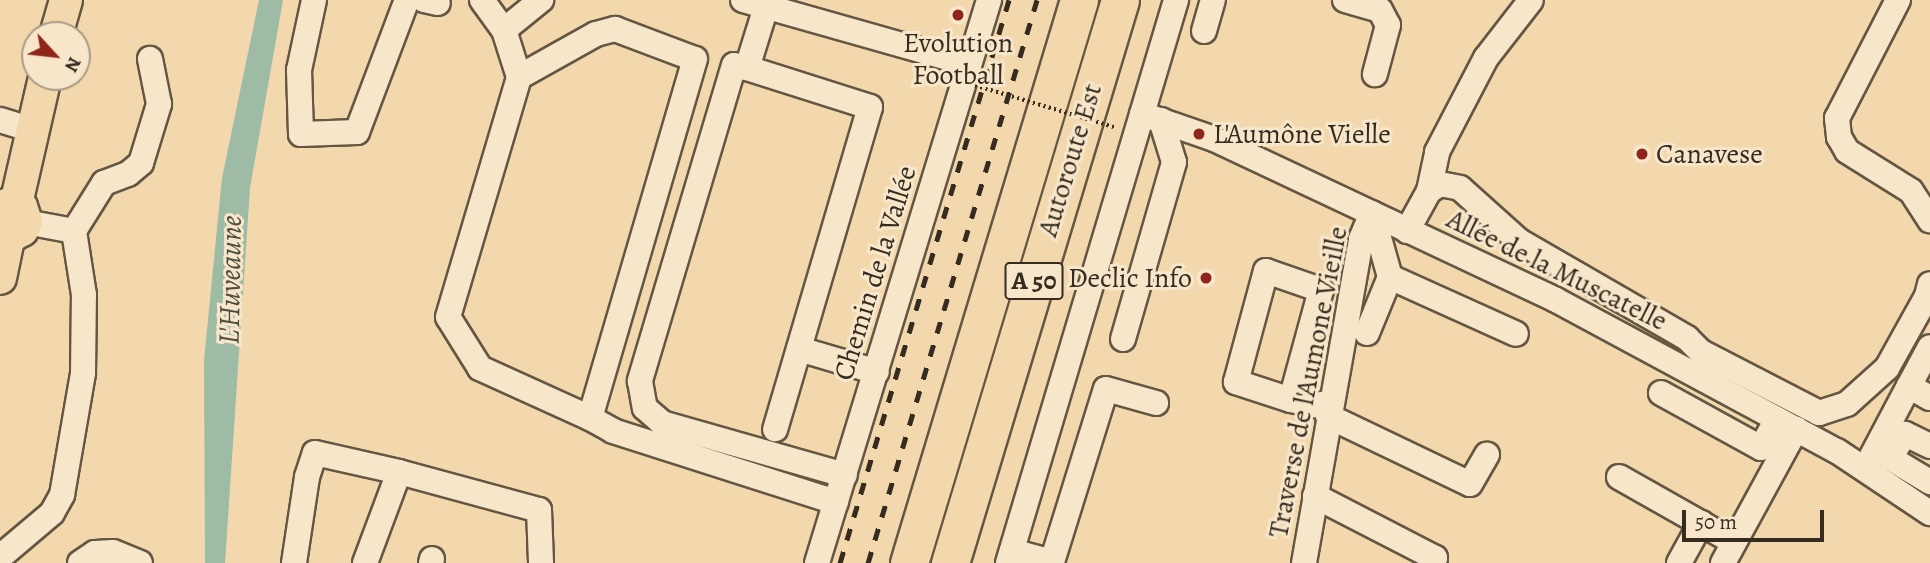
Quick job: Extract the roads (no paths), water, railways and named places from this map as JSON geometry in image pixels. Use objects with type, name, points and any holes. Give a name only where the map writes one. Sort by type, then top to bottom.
[{"type":"highway","name":"Autoroute Est","points":[[909,563],[1079,0]]},
{"type":"highway","name":"Autoroute Est","points":[[950,563],[1120,0]]},
{"type":"main road","points":[[60,21],[66,0]]},
{"type":"main road","points":[[0,278],[10,220],[42,91]]},
{"type":"street","points":[[314,0],[299,70],[301,134],[356,132],[407,0]]},
{"type":"street","points":[[482,0],[504,30],[519,77],[448,317],[480,368],[613,431],[836,502]]},
{"type":"street","points":[[504,30],[541,0]]},
{"type":"street","name":"Chemin de la Vallée","points":[[817,563],[877,372],[961,71],[989,0]]},
{"type":"street","points":[[1156,403],[1106,389],[1052,563],[1010,557],[1151,117],[1176,0]]},
{"type":"street","points":[[1204,31],[1213,0]]},
{"type":"street","points":[[1345,0],[1380,10],[1388,25],[1376,74]]},
{"type":"street","points":[[1407,231],[1429,191],[1437,152],[1486,58],[1531,0]]},
{"type":"street","points":[[1898,0],[1837,118],[1839,137],[1847,150],[1911,191],[1930,220]]},
{"type":"street","points":[[747,68],[755,3],[961,71]]},
{"type":"street","points":[[519,77],[596,34],[615,29],[695,59],[590,418]]},
{"type":"street","points":[[0,557],[52,513],[62,495],[83,373],[84,295],[74,231],[104,183],[128,174],[141,163],[159,104],[150,59]]},
{"type":"street","points":[[775,429],[870,107],[734,65],[640,381],[645,408],[662,423],[845,475]]},
{"type":"street","points":[[1123,339],[1174,162],[1151,117]]},
{"type":"street","name":"Allée de la Muscatelle","points":[[1151,117],[1214,139],[1556,300],[1865,469],[1892,473],[1930,513]]},
{"type":"street","points":[[0,120],[32,130]]},
{"type":"street","points":[[1429,191],[1440,184],[1460,188],[1519,241],[1687,338],[1701,352],[1819,413],[1847,404],[1887,368],[1927,296],[1930,284]]},
{"type":"street","points":[[1367,333],[1390,277],[1372,213]]},
{"type":"street","name":"Traverse de l'Aumone Vieille","points":[[1304,563],[1361,239],[1372,213]]},
{"type":"street","points":[[10,220],[74,231]]},
{"type":"street","points":[[1291,400],[1321,290],[1266,271],[1236,382],[1291,400],[1329,409],[1470,484],[1487,454]]},
{"type":"street","points":[[1390,277],[1516,334]]},
{"type":"street","points":[[1865,469],[1919,392],[1930,347]]},
{"type":"street","points":[[799,349],[877,372]]},
{"type":"street","points":[[1661,393],[1761,448],[1787,424]]},
{"type":"street","points":[[1619,477],[1701,523],[1728,552],[1787,424]]},
{"type":"street","points":[[1930,446],[1905,434],[1891,458],[1892,473],[1930,482]]},
{"type":"street","points":[[294,563],[307,477],[315,453],[399,472],[539,510],[541,563]]},
{"type":"street","points":[[365,563],[399,472]]},
{"type":"street","points":[[1315,496],[1435,558],[1433,563]]},
{"type":"street","points":[[1679,563],[1701,523]]},
{"type":"street","points":[[80,563],[95,553],[113,552],[140,563]]},
{"type":"water","name":"L'Huveaune","points":[[259,0],[283,0],[250,188],[225,563],[205,563],[204,360],[222,178]]},
{"type":"railway","points":[[840,563],[1009,0]]},
{"type":"railway","points":[[868,563],[1037,0]]},
{"type":"place","name":"Evolution Football","points":[[958,15]]},
{"type":"place","name":"L'Aumône Vielle","points":[[1199,134]]},
{"type":"place","name":"Canavese","points":[[1642,154]]},
{"type":"place","name":"Declic Info","points":[[1206,278]]}]
